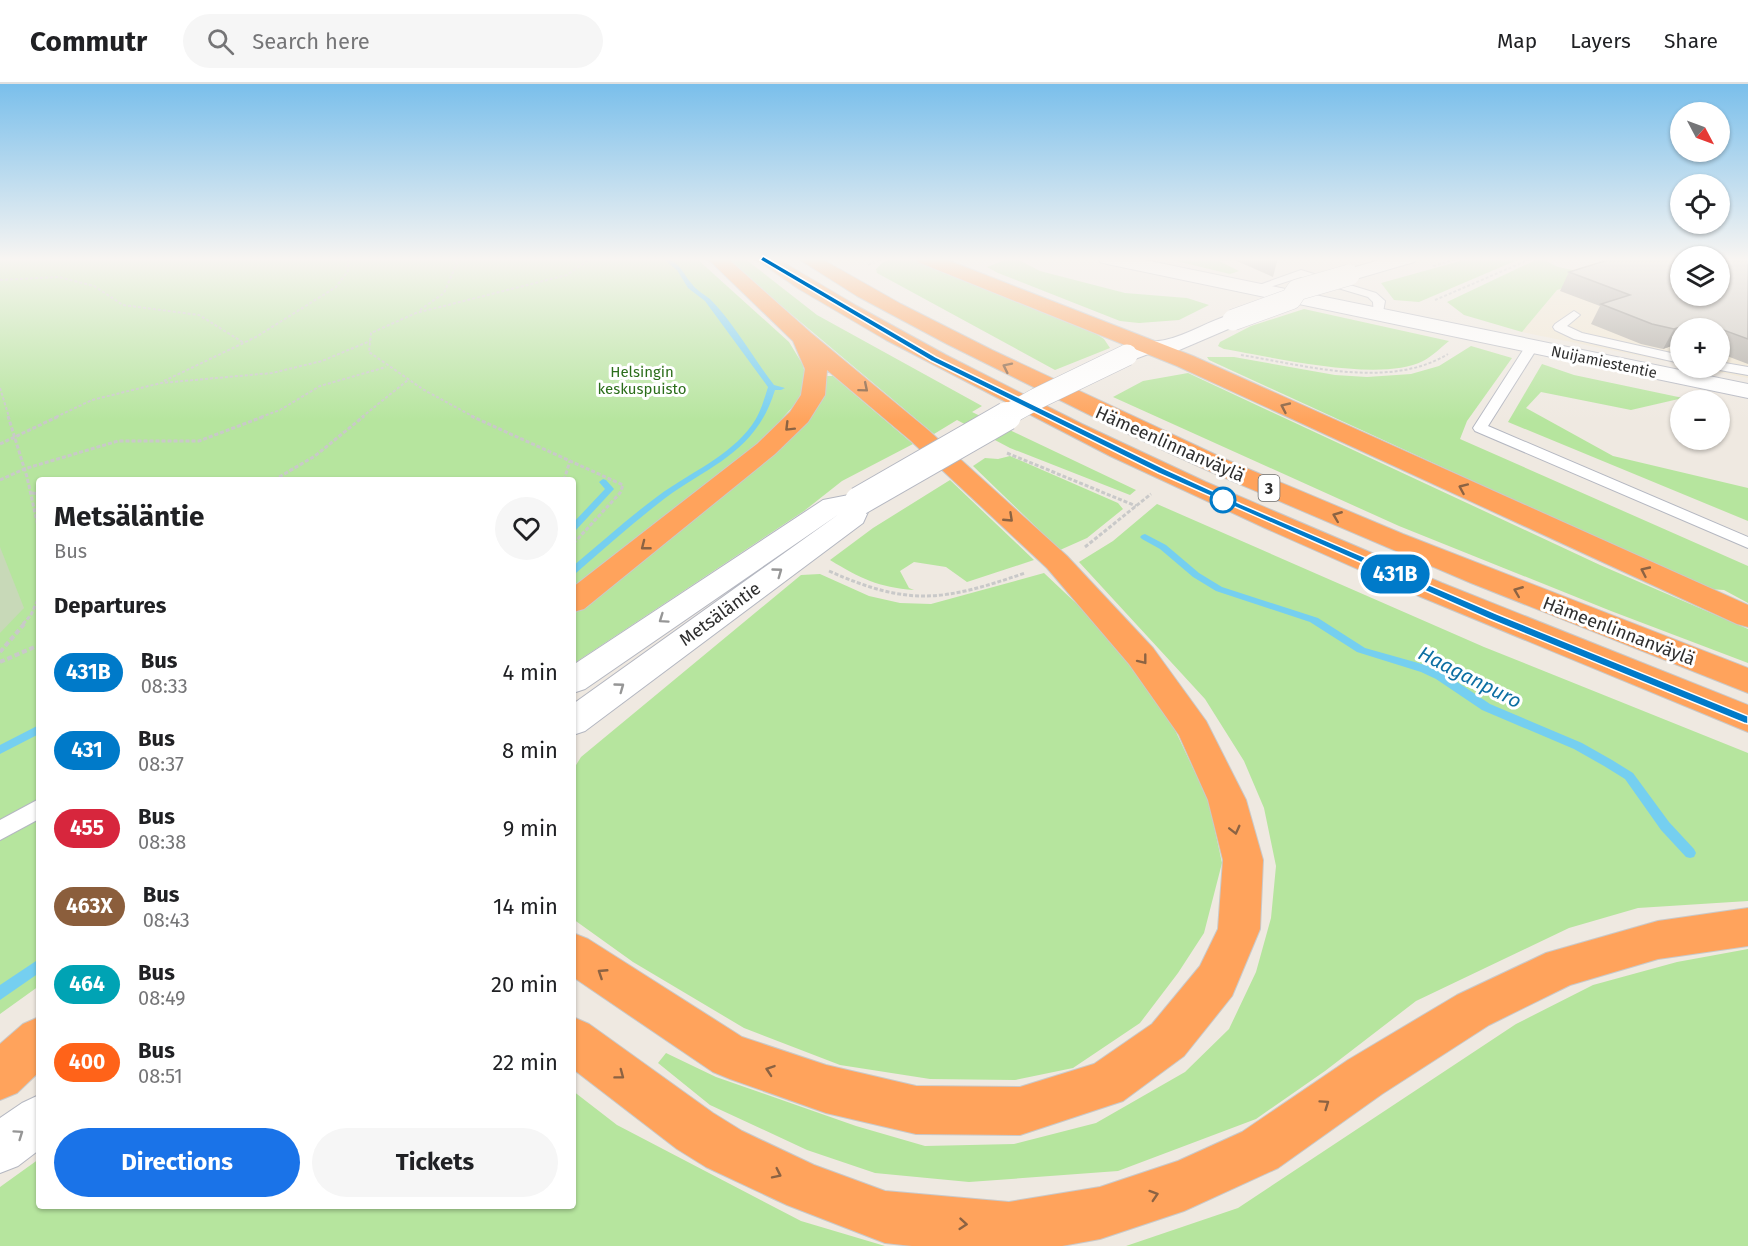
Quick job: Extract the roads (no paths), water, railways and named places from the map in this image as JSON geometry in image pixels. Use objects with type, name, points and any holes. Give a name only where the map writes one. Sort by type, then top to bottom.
[{"type":"highway","points":[[576,955],[730,1056],[826,1089],[916,1110],[1020,1111],[1106,1084],[1168,1040],[1216,981],[1239,928],[1242,860],[1227,800],[1194,730],[1141,656],[1057,562],[919,435],[774,312]]},
{"type":"highway","name":"Hämeenlinnanväylä","points":[[854,312],[933,359],[1238,507],[1493,616],[1748,719]]},
{"type":"highway","name":"Hämeenlinnanväylä","points":[[903,312],[962,345],[1190,453],[1511,588],[1748,681]]},
{"type":"highway","points":[[1049,312],[1138,351],[1185,360],[1748,617]]},
{"type":"highway","points":[[576,600],[766,449],[799,417],[813,395],[816,369],[802,338]]},
{"type":"highway","points":[[576,1042],[695,1131],[724,1149],[805,1187],[885,1217],[1009,1229],[1100,1213],[1184,1185],[1260,1149],[1365,1077],[1473,1010],[1561,967],[1658,940],[1748,927]]},
{"type":"highway","points":[[0,1076],[36,1043]]},
{"type":"main road","name":"Metsäläntie","points":[[576,679],[833,506],[859,501],[1036,399],[1138,351],[1153,338],[1218,312]]},
{"type":"main road","name":"Metsäläntie","points":[[1138,351],[1169,346],[1254,312]]},
{"type":"main road","name":"Nuijamiestentie","points":[[1365,312],[1748,391]]},
{"type":"main road","name":"Metsäläntie","points":[[576,720],[853,517],[859,501]]},
{"type":"main road","points":[[0,1092],[36,1064]]},
{"type":"main road","points":[[0,1148],[36,1122]]},
{"type":"lane","points":[[1574,315],[1559,327],[1578,336],[1670,357]]},
{"type":"lane","points":[[1532,347],[1480,428],[1748,543]]},
{"type":"lane","points":[[1730,368],[1748,371]]},
{"type":"lane","points":[[0,831],[36,810]]},
{"type":"waterway","name":"Haaganpuro","points":[[717,312],[772,387]]},
{"type":"waterway","points":[[576,568],[650,506],[713,464],[744,440],[766,408],[772,387]]},
{"type":"waterway","name":"Haaganpuro","points":[[772,387],[781,388]]},
{"type":"waterway","points":[[576,525],[610,489],[603,482]]},
{"type":"waterway","name":"Haaganpuro","points":[[1145,537],[1163,547],[1196,575],[1219,589],[1314,620],[1361,650],[1425,669],[1440,676],[1486,707],[1578,746],[1608,763],[1629,776],[1665,826],[1690,853]]},
{"type":"waterway","points":[[0,750],[36,731]]},
{"type":"waterway","points":[[0,993],[36,967]]},
{"type":"park label","name":"Helsingin keskuspuisto","points":[[642,380]]}]
